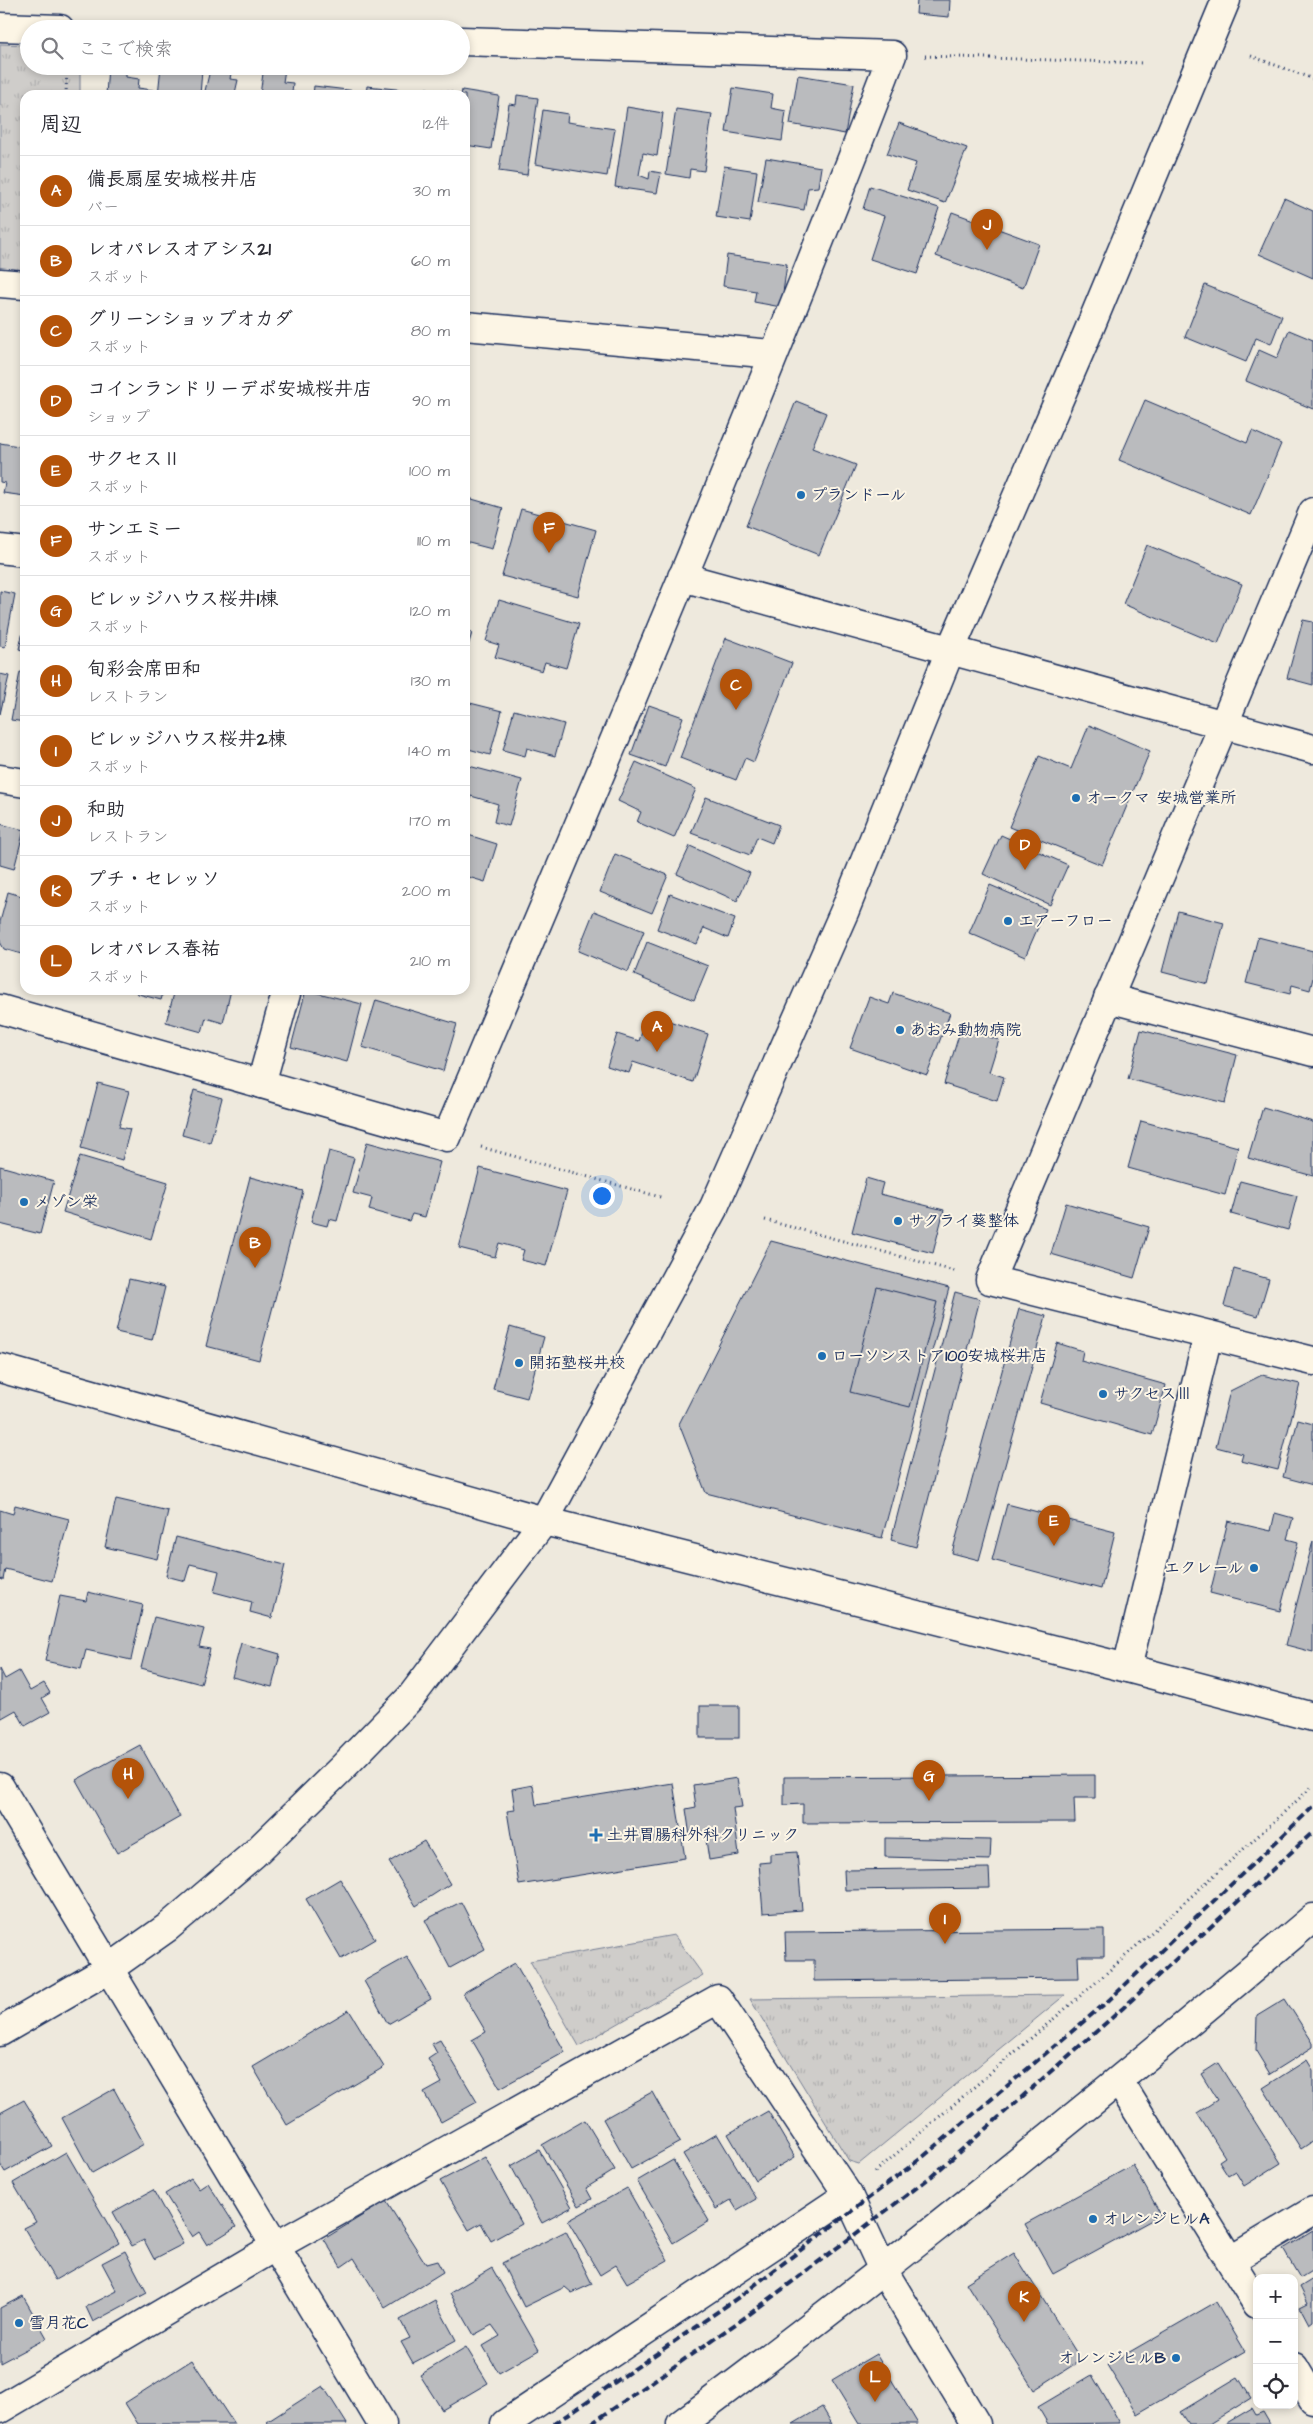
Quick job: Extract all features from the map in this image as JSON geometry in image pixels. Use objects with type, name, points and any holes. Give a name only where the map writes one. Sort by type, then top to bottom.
[{"type":"street","points":[[0,2032],[110,1968],[168,1927],[254,1854],[411,1697],[544,1521],[714,1207],[845,910],[950,651],[1086,337],[1226,0]]},
{"type":"street","points":[[0,27],[20,28]]},
{"type":"street","points":[[0,1009],[447,1138],[682,577],[892,55],[470,41]]},
{"type":"street","points":[[0,283],[20,285]]},
{"type":"street","points":[[470,326],[773,354]]},
{"type":"street","points":[[1313,512],[990,1280],[1313,1361]]},
{"type":"street","points":[[0,549],[20,551]]},
{"type":"street","points":[[682,577],[1313,749]]},
{"type":"street","points":[[0,779],[20,782]]},
{"type":"street","points":[[261,1084],[286,995]]},
{"type":"street","points":[[1108,998],[1313,1052]]},
{"type":"street","points":[[1127,1668],[1208,1334]]},
{"type":"street","points":[[0,1368],[544,1521],[1127,1668],[1313,1717]]},
{"type":"street","points":[[0,1787],[382,2424]]},
{"type":"street","points":[[681,2424],[804,2333],[884,2270],[1120,2081],[1313,1918]]},
{"type":"street","points":[[0,2409],[276,2246],[718,1998],[848,2195],[884,2270],[976,2424]]},
{"type":"street","points":[[1120,2081],[1253,2297]]},
{"type":"street","points":[[505,2424],[848,2195]]},
{"type":"street","points":[[1231,2260],[1313,2211]]},
{"type":"street","points":[[1298,2374],[1313,2399]]},
{"type":"path","points":[[892,55],[1144,62]]},
{"type":"path","points":[[1251,56],[1313,79]]},
{"type":"path","points":[[66,90],[67,75]]},
{"type":"path","points":[[447,1138],[664,1198]]},
{"type":"path","points":[[765,1220],[990,1280]]},
{"type":"path","points":[[848,2195],[1100,1979],[1313,1786]]},
{"type":"green space","points":[[0,44],[20,45],[20,75],[80,75],[80,90],[20,90],[20,273],[0,271]]},
{"type":"green space","points":[[674,1935],[703,1975],[579,2046],[530,1961]]},
{"type":"green space","points":[[1065,1995],[859,2164],[849,2161],[750,1999]]},
{"type":"building","points":[[917,0],[950,0],[949,17],[916,14]]},
{"type":"building","points":[[107,75],[126,75],[126,77],[139,79],[138,88],[153,90],[106,90]]},
{"type":"building","points":[[160,75],[202,75],[200,90],[159,90]]},
{"type":"building","points":[[209,75],[231,75],[230,79],[238,80],[236,90],[205,90]]},
{"type":"building","points":[[263,75],[284,75],[283,82],[293,83],[292,90],[261,90]]},
{"type":"building","points":[[798,75],[854,84],[845,134],[790,124]]},
{"type":"building","points":[[314,86],[348,90],[314,90]]},
{"type":"building","points":[[367,86],[405,90],[367,90]]},
{"type":"building","points":[[733,88],[773,94],[771,108],[786,111],[782,141],[726,132]]},
{"type":"building","points":[[470,91],[499,96],[491,149],[470,146]]},
{"type":"building","points":[[517,95],[538,98],[527,175],[499,171],[509,104],[516,105]]},
{"type":"building","points":[[627,107],[663,113],[657,156],[643,153],[639,175],[649,179],[650,171],[661,173],[657,193],[615,187]]},
{"type":"building","points":[[676,109],[712,114],[704,171],[690,169],[689,178],[666,174]]},
{"type":"building","points":[[543,110],[568,114],[567,122],[615,129],[607,176],[535,164]]},
{"type":"building","points":[[899,123],[967,148],[945,203],[907,190],[916,163],[887,154]]},
{"type":"building","points":[[766,158],[821,167],[818,187],[808,188],[804,210],[758,202]]},
{"type":"building","points":[[724,166],[757,171],[750,222],[716,217]]},
{"type":"building","points":[[870,186],[939,208],[917,274],[870,259],[884,216],[863,209]]},
{"type":"building","points":[[1284,198],[1313,211],[1313,278],[1259,254]]},
{"type":"building","points":[[952,212],[1039,244],[1023,288],[936,256]]},
{"type":"building","points":[[727,255],[787,264],[781,307],[754,302],[756,291],[723,286]]},
{"type":"building","points":[[1205,285],[1282,316],[1271,344],[1256,338],[1246,362],[1185,337]]},
{"type":"building","points":[[1289,330],[1313,340],[1313,409],[1246,381],[1259,350],[1277,358]]},
{"type":"building","points":[[1145,400],[1247,443],[1252,431],[1281,444],[1251,515],[1119,460]]},
{"type":"building","name":"プランドール","points":[[796,401],[826,413],[812,448],[856,465],[819,555],[746,526]]},
{"type":"building","points":[[0,443],[20,446],[20,495],[3,493],[5,483],[0,482]]},
{"type":"building","points":[[470,498],[503,508],[492,549],[470,543]]},
{"type":"building","points":[[521,509],[596,530],[578,596],[502,576]]},
{"type":"building","points":[[1147,545],[1242,584],[1218,644],[1123,604]]},
{"type":"building","points":[[0,591],[15,594],[5,647],[0,646]]},
{"type":"building","points":[[499,600],[579,624],[566,668],[545,662],[542,671],[495,657],[499,645],[486,641]]},
{"type":"building","points":[[1303,620],[1313,622],[1313,685],[1287,678]]},
{"type":"building","points":[[726,638],[792,663],[754,762],[745,758],[736,780],[680,758]]},
{"type":"building","points":[[20,672],[20,721],[11,720]]},
{"type":"building","points":[[0,674],[9,676],[0,714]]},
{"type":"building","points":[[470,703],[502,711],[490,755],[470,749]]},
{"type":"building","points":[[649,705],[683,717],[665,767],[631,755]]},
{"type":"building","points":[[514,710],[564,724],[555,756],[527,748],[525,756],[503,750]]},
{"type":"building","name":"オークマ 安城営業所","points":[[1089,725],[1150,751],[1102,865],[1009,827],[1039,756],[1071,769]]},
{"type":"building","points":[[636,762],[696,789],[674,838],[637,822],[641,812],[618,801]]},
{"type":"building","points":[[470,766],[522,780],[509,826],[494,822],[498,804],[471,796],[470,799]]},
{"type":"building","points":[[706,797],[779,825],[772,843],[757,837],[750,855],[691,833]]},
{"type":"building","points":[[0,824],[20,829],[20,846],[14,869],[0,865]]},
{"type":"building","points":[[1001,835],[1068,865],[1050,905],[983,874]]},
{"type":"building","points":[[470,836],[497,844],[485,882],[470,878]]},
{"type":"building","points":[[690,846],[750,873],[737,901],[677,874]]},
{"type":"building","points":[[615,854],[668,875],[652,913],[600,892]]},
{"type":"building","name":"エアーフロー","points":[[990,885],[1046,909],[1025,957],[969,933]]},
{"type":"building","points":[[8,892],[20,896],[20,954],[4,949],[0,942],[0,922]]},
{"type":"building","points":[[670,894],[735,919],[728,938],[704,928],[697,944],[657,929]]},
{"type":"building","points":[[594,911],[644,931],[628,972],[578,951]]},
{"type":"building","points":[[1178,911],[1224,923],[1208,984],[1162,972]]},
{"type":"building","points":[[1258,937],[1313,951],[1313,978],[1310,990],[1292,985],[1290,994],[1246,983]]},
{"type":"building","points":[[647,942],[708,966],[694,1000],[634,975]]},
{"type":"building","name":"あおみ動物病院","points":[[893,993],[950,1013],[927,1075],[850,1048],[869,997],[889,1004]]},
{"type":"building","points":[[142,995],[162,995],[161,1000]]},
{"type":"building","points":[[174,995],[230,995],[223,1023],[206,1018],[202,1032],[166,1022]]},
{"type":"building","points":[[305,995],[326,995],[362,1004],[347,1062],[291,1047]]},
{"type":"building","points":[[376,1000],[457,1024],[443,1071],[362,1047]]},
{"type":"building","points":[[648,1014],[708,1034],[693,1082],[633,1062],[629,1073],[607,1066],[617,1034],[639,1041]]},
{"type":"building","points":[[961,1028],[999,1040],[989,1072],[1004,1077],[997,1101],[944,1084]]},
{"type":"building","points":[[1141,1030],[1237,1055],[1225,1103],[1128,1079]]},
{"type":"building","points":[[98,1083],[129,1091],[119,1127],[130,1129],[122,1160],[81,1148]]},
{"type":"building","points":[[194,1090],[222,1098],[210,1143],[182,1135]]},
{"type":"building","points":[[1263,1107],[1313,1122],[1313,1176],[1248,1158]]},
{"type":"building","points":[[1141,1121],[1238,1147],[1225,1195],[1128,1168]]},
{"type":"building","points":[[367,1142],[440,1162],[425,1217],[412,1214],[409,1221],[369,1210],[372,1198],[353,1193]]},
{"type":"building","points":[[329,1151],[354,1158],[337,1221],[329,1219],[327,1226],[311,1222]]},
{"type":"building","points":[[80,1156],[168,1182],[151,1239],[63,1212]]},
{"type":"building","name":"メゾン栄","points":[[0,1166],[54,1181],[40,1234],[0,1224]]},
{"type":"building","points":[[480,1168],[567,1191],[546,1266],[521,1260],[524,1250],[499,1243],[495,1257],[459,1248]]},
{"type":"building","points":[[250,1177],[303,1191],[259,1360],[206,1346]]},
{"type":"building","name":"サクライ葵整体","points":[[866,1178],[883,1183],[880,1194],[944,1210],[933,1253],[852,1232]]},
{"type":"building","points":[[1240,1181],[1297,1196],[1288,1230],[1231,1214]]},
{"type":"building","points":[[1066,1203],[1149,1227],[1134,1278],[1051,1254]]},
{"type":"building","name":"ローソンストア100安城桜井店","points":[[771,1241],[949,1288],[882,1538],[706,1493],[679,1424]]},
{"type":"building","points":[[1234,1269],[1269,1279],[1258,1316],[1224,1306]]},
{"type":"building","points":[[129,1279],[165,1287],[152,1340],[116,1332]]},
{"type":"building","points":[[877,1287],[937,1302],[910,1407],[850,1392]]},
{"type":"building","points":[[955,1292],[980,1299],[916,1547],[891,1540]]},
{"type":"building","points":[[1019,1309],[1046,1316],[979,1560],[952,1553]]},
{"type":"building","name":"開拓塾桜井校","points":[[510,1327],[544,1337],[527,1398],[493,1389]]},
{"type":"building","name":"サクセスⅢ","points":[[1057,1343],[1083,1351],[1081,1361],[1166,1385],[1152,1435],[1040,1403]]},
{"type":"building","points":[[1262,1375],[1300,1384],[1278,1470],[1241,1461],[1243,1454],[1216,1447],[1230,1391]]},
{"type":"building","points":[[1298,1420],[1313,1424],[1313,1485],[1283,1477]]},
{"type":"building","points":[[116,1499],[168,1511],[157,1559],[105,1547]]},
{"type":"building","points":[[1007,1504],[1115,1532],[1101,1589],[992,1560]]},
{"type":"building","points":[[15,1505],[69,1519],[52,1581],[5,1569],[3,1580],[0,1579],[0,1510],[13,1514]]},
{"type":"building","name":"エクレール","points":[[1275,1513],[1293,1518],[1287,1539],[1298,1542],[1280,1611],[1210,1593],[1228,1521],[1271,1531]]},
{"type":"building","points":[[176,1537],[285,1565],[272,1618],[250,1612],[252,1602],[214,1592],[219,1571],[190,1564],[185,1581],[166,1576]]},
{"type":"building","points":[[1313,1541],[1313,1652],[1286,1645]]},
{"type":"building","points":[[88,1592],[143,1605],[131,1660],[86,1650],[81,1669],[45,1661],[60,1596],[86,1601]]},
{"type":"building","points":[[154,1617],[204,1629],[199,1647],[210,1649],[201,1684],[141,1668]]},
{"type":"building","points":[[241,1643],[280,1654],[272,1687],[232,1677]]},
{"type":"building","points":[[0,1669],[5,1679],[19,1671],[30,1691],[44,1683],[50,1693],[42,1698],[50,1712],[25,1726],[16,1710],[0,1719]]},
{"type":"building","points":[[700,1706],[739,1706],[739,1738],[700,1738]]},
{"type":"building","points":[[140,1745],[180,1817],[117,1853],[76,1780]]},
{"type":"building","points":[[1095,1775],[1095,1798],[1074,1798],[1075,1822],[803,1823],[803,1804],[784,1805],[784,1777]]},
{"type":"building","points":[[737,1778],[742,1807],[733,1808],[739,1855],[709,1860],[705,1833],[690,1836],[686,1809],[696,1807],[693,1785]]},
{"type":"building","name":"土井胃腸科外科クリニック","points":[[673,1783],[685,1858],[519,1885],[507,1811],[515,1810],[512,1789],[533,1785],[536,1805]]},
{"type":"building","points":[[885,1838],[991,1840],[990,1860],[885,1857]]},
{"type":"building","points":[[424,1841],[450,1884],[416,1906],[389,1862]]},
{"type":"building","points":[[797,1852],[802,1910],[763,1913],[759,1863],[770,1862],[770,1854]]},
{"type":"building","points":[[989,1868],[990,1888],[845,1890],[844,1870]]},
{"type":"building","points":[[340,1879],[375,1939],[341,1959],[306,1899]]},
{"type":"building","points":[[461,1902],[485,1949],[450,1968],[425,1920]]},
{"type":"building","points":[[1104,1929],[1104,1956],[1078,1956],[1079,1978],[814,1981],[814,1960],[786,1960],[785,1932]]},
{"type":"building","points":[[407,1957],[431,1999],[388,2024],[364,1981]]},
{"type":"building","points":[[515,1963],[565,2052],[500,2088],[472,2040],[486,2032],[463,1993]]},
{"type":"building","points":[[1285,1999],[1313,2043],[1313,2047],[1270,2074],[1256,2051],[1257,2016]]},
{"type":"building","points":[[349,2010],[384,2067],[287,2125],[253,2067]]},
{"type":"building","points":[[440,2040],[477,2102],[441,2122],[424,2093],[442,2083],[428,2059],[437,2053],[432,2044]]},
{"type":"building","points":[[1307,2060],[1313,2070],[1313,2141],[1301,2149],[1263,2088]]},
{"type":"building","points":[[1218,2063],[1281,2163],[1244,2186],[1235,2171],[1228,2175],[1219,2161],[1225,2157],[1197,2113],[1217,2100],[1201,2074]]},
{"type":"building","points":[[114,2089],[144,2144],[92,2173],[62,2118]]},
{"type":"building","points":[[652,2092],[680,2142],[631,2169],[603,2119]]},
{"type":"building","points":[[24,2100],[52,2146],[5,2172],[0,2164],[0,2113]]},
{"type":"building","points":[[768,2111],[795,2157],[755,2180],[728,2134]]},
{"type":"building","points":[[585,2120],[615,2170],[586,2188],[592,2199],[579,2206],[542,2145]]},
{"type":"building","points":[[717,2134],[756,2199],[737,2210],[731,2200],[716,2209],[683,2154]]},
{"type":"building","points":[[539,2150],[572,2207],[542,2223],[511,2166]]},
{"type":"building","points":[[66,2152],[119,2243],[55,2280],[24,2228],[36,2222],[13,2183]]},
{"type":"building","points":[[485,2157],[522,2224],[491,2241],[481,2223],[469,2230],[440,2181]]},
{"type":"building","points":[[673,2160],[709,2221],[673,2243],[637,2181]]},
{"type":"building","name":"オレンジヒルA","points":[[1133,2165],[1161,2215],[1053,2274],[1025,2224]]},
{"type":"building","points":[[191,2178],[199,2189],[208,2183],[236,2227],[207,2245],[199,2232],[192,2237],[165,2194]]},
{"type":"building","points":[[627,2188],[668,2260],[627,2283],[616,2265],[600,2275],[568,2221]]},
{"type":"building","points":[[153,2190],[183,2244],[154,2259],[144,2240],[132,2246],[113,2212]]},
{"type":"building","points":[[386,2201],[426,2264],[437,2261],[443,2272],[385,2308],[354,2258],[341,2267],[324,2239]]},
{"type":"building","points":[[566,2231],[592,2284],[572,2293],[565,2287],[524,2307],[502,2263]]},
{"type":"building","points":[[1313,2231],[1313,2270],[1300,2278],[1283,2249]]},
{"type":"building","points":[[125,2251],[147,2293],[93,2322],[86,2307],[117,2291],[102,2263]]},
{"type":"building","points":[[1014,2253],[1081,2360],[1034,2390],[966,2283]]},
{"type":"building","points":[[492,2268],[539,2350],[499,2373],[483,2346],[500,2336],[492,2325],[474,2335],[450,2293]]},
{"type":"building","points":[[1313,2279],[1313,2321],[1309,2324],[1300,2307],[1308,2303],[1300,2287]]},
{"type":"building","name":"雪月花C","points":[[23,2296],[47,2338],[0,2363],[0,2308]]},
{"type":"building","points":[[435,2301],[456,2340],[413,2363],[401,2342],[410,2338],[400,2320]]},
{"type":"building","name":"オレンジヒルB","points":[[1216,2302],[1245,2351],[1137,2414],[1107,2365]]},
{"type":"building","points":[[466,2347],[488,2383],[442,2410],[420,2375]]},
{"type":"building","points":[[876,2354],[918,2424],[859,2424],[832,2380]]},
{"type":"building","points":[[192,2360],[234,2424],[138,2424],[125,2403]]},
{"type":"building","points":[[1092,2375],[1120,2423],[1048,2424],[1038,2407]]},
{"type":"building","points":[[1238,2377],[1251,2398],[1209,2424],[1188,2424],[1180,2412]]},
{"type":"building","points":[[323,2386],[347,2424],[269,2424],[267,2422]]},
{"type":"building","points":[[822,2407],[832,2424],[793,2424]]},
{"type":"building","points":[[1252,2408],[1256,2415],[1263,2412],[1270,2424],[1225,2424]]},
{"type":"railway","points":[[554,2424],[739,2297],[924,2156],[1108,2001],[1313,1807]]},
{"type":"railway","points":[[591,2424],[747,2316],[932,2176],[1123,2008],[1313,1832]]},
{"type":"place","name":"和助","points":[[987,250]]},
{"type":"place","name":"プランドール","points":[[801,495]]},
{"type":"place","name":"サンエミー","points":[[549,553]]},
{"type":"place","name":"グリーンショップオカダ","points":[[736,710]]},
{"type":"place","name":"オークマ 安城営業所","points":[[1076,798]]},
{"type":"place","name":"コインランドリーデポ安城桜井店","points":[[1025,870]]},
{"type":"place","name":"エアーフロー","points":[[1008,921]]},
{"type":"place","name":"あおみ動物病院","points":[[900,1030]]},
{"type":"place","name":"備長扇屋安城桜井店","points":[[657,1052]]},
{"type":"place","name":"メゾン栄","points":[[24,1202]]},
{"type":"place","name":"サクライ葵整体","points":[[898,1221]]},
{"type":"place","name":"レオパレスオアシス21","points":[[255,1268]]},
{"type":"place","name":"ローソンストア100安城桜井店","points":[[822,1356]]},
{"type":"place","name":"開拓塾桜井校","points":[[519,1363]]},
{"type":"place","name":"サクセスⅢ","points":[[1103,1394]]},
{"type":"place","name":"サクセスⅡ","points":[[1054,1546]]},
{"type":"place","name":"エクレール","points":[[1254,1568]]},
{"type":"place","name":"旬彩会席田和","points":[[128,1799]]},
{"type":"place","name":"ビレッジハウス桜井1棟","points":[[929,1801]]},
{"type":"place","name":"土井胃腸科外科クリニック","points":[[596,1835]]},
{"type":"place","name":"ビレッジハウス桜井2棟","points":[[945,1944]]},
{"type":"place","name":"オレンジヒルA","points":[[1093,2219]]},
{"type":"place","name":"プチ・セレッソ","points":[[1024,2322]]},
{"type":"place","name":"雪月花C","points":[[19,2323]]},
{"type":"place","name":"オレンジヒルB","points":[[1176,2358]]},
{"type":"place","name":"レオパレス春祐","points":[[875,2402]]}]
